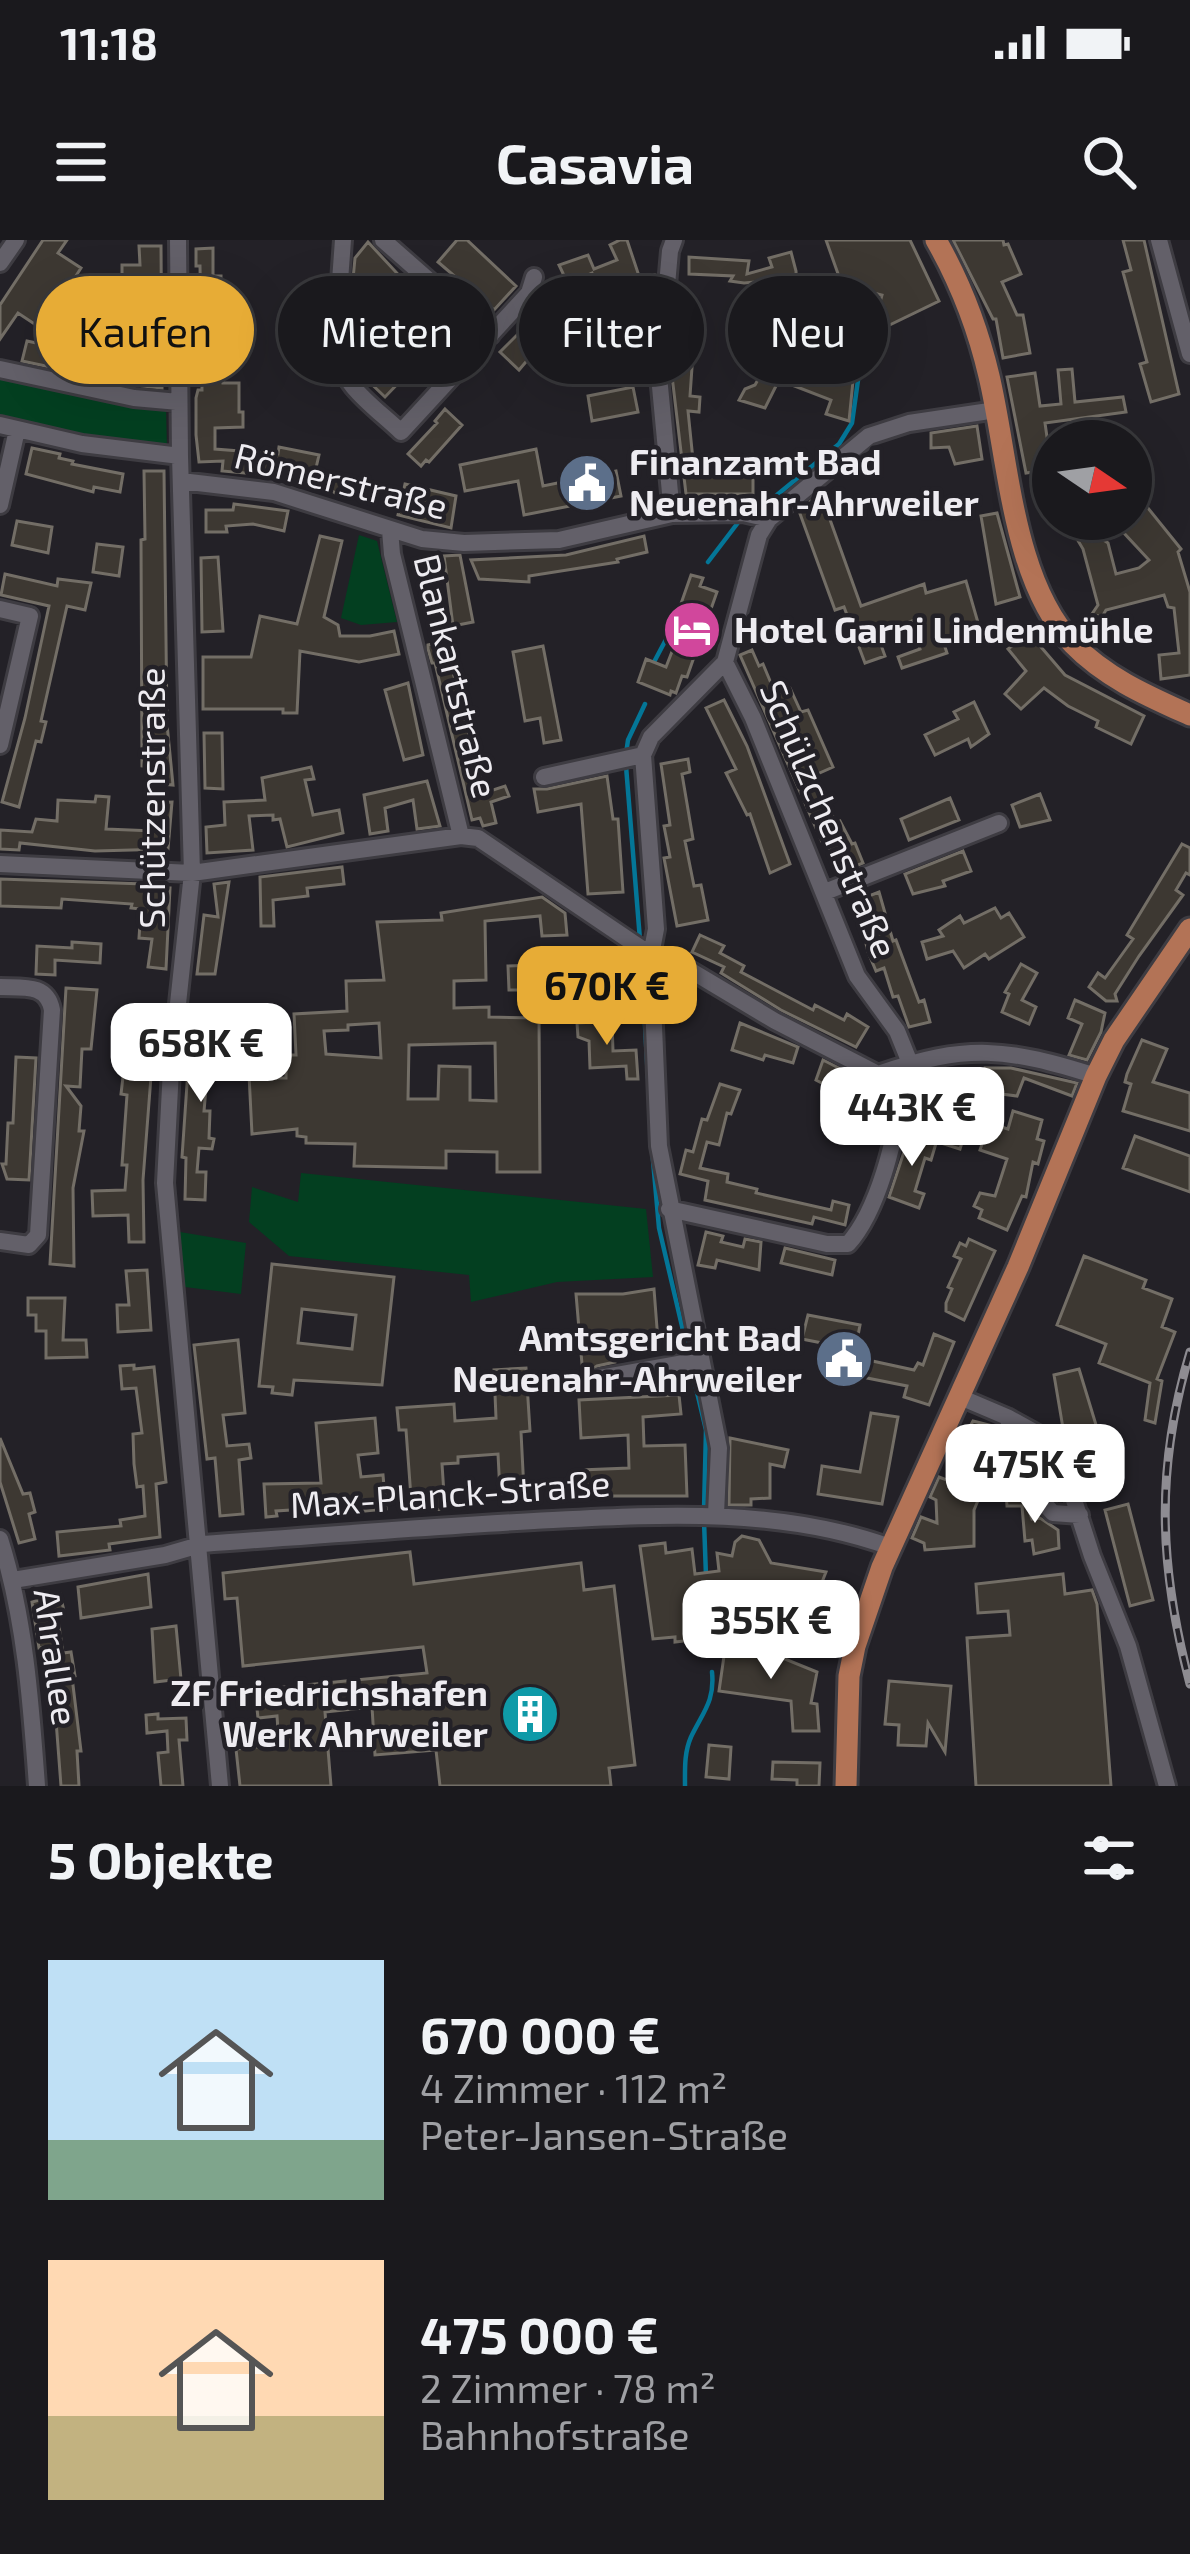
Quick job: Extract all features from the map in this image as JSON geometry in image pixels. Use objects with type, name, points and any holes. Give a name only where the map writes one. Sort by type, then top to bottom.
[{"type":"main road","points":[[935,240],[976,329],[1028,561],[1048,611],[1094,664],[1190,716]]},
{"type":"main road","points":[[846,1786],[846,1704],[852,1659],[890,1547],[960,1397],[1096,1076],[1121,1028],[1190,929]]},
{"type":"street","points":[[0,263],[16,240]]},
{"type":"street","name":"Schützenstraße","points":[[178,240],[192,873],[171,1070],[165,1183],[220,1786]]},
{"type":"street","points":[[340,276],[343,240]]},
{"type":"street","points":[[383,240],[424,276]]},
{"type":"street","points":[[672,514],[659,376],[674,240]]},
{"type":"street","points":[[1160,240],[1190,355]]},
{"type":"street","points":[[495,331],[519,304]]},
{"type":"street","points":[[0,369],[134,398],[179,402]]},
{"type":"street","points":[[350,384],[401,432],[446,384]]},
{"type":"street","points":[[544,778],[631,758],[725,662],[759,535],[769,519],[869,436],[909,423],[996,410]]},
{"type":"street","points":[[0,505],[9,428]]},
{"type":"street","name":"Römerstraße","points":[[9,428],[82,444],[180,456]]},
{"type":"street","name":"Römerstraße","points":[[181,481],[274,491],[422,539],[464,543],[559,539],[672,514],[743,513],[769,519]]},
{"type":"street","name":"Blankartstraße","points":[[390,530],[461,836]]},
{"type":"street","points":[[0,609],[30,616],[4,707],[0,746]]},
{"type":"street","name":"Schülzchenstraße","points":[[725,662],[753,718],[857,976],[897,1031],[910,1063]]},
{"type":"street","points":[[631,758],[656,929],[644,951],[659,1146],[694,1361],[719,1448],[708,1514]]},
{"type":"street","points":[[825,892],[999,823]]},
{"type":"street","points":[[0,864],[192,873],[461,836],[478,838],[644,951],[683,966],[878,1074],[910,1063],[987,1050],[1048,1060],[1096,1076]]},
{"type":"street","points":[[0,987],[41,990],[52,1010],[38,1235],[28,1245],[0,1241]]},
{"type":"street","points":[[669,1209],[827,1244],[848,1244],[880,1177],[910,1063]]},
{"type":"street","points":[[600,1378],[694,1361]]},
{"type":"street","points":[[960,1397],[1056,1444],[1127,1646],[1167,1786]]},
{"type":"street","points":[[1007,1417],[1038,1497],[1053,1513],[1080,1515]]},
{"type":"street","name":"Max-Planck-Straße","points":[[13,1580],[165,1555],[196,1545],[408,1528],[708,1514],[852,1532],[890,1547]]},
{"type":"street","name":"Ahrallee","points":[[0,1539],[13,1580],[32,1706],[38,1786]]},
{"type":"green space","points":[[0,376],[131,406],[166,407],[167,449],[106,443],[0,418]]},
{"type":"green space","points":[[359,535],[377,541],[397,622],[361,625],[341,618]]},
{"type":"green space","points":[[301,1173],[646,1209],[653,1277],[557,1282],[471,1302],[469,1275],[289,1256],[249,1222],[252,1187],[298,1202]]},
{"type":"green space","points":[[180,1232],[246,1243],[241,1294],[185,1287]]},
{"type":"building","points":[[43,240],[67,240],[58,253],[81,268],[76,276],[36,276],[36,325],[18,313],[0,339],[0,305]]},
{"type":"building","points":[[457,240],[467,240],[516,286],[495,309],[495,276],[454,276],[438,262]]},
{"type":"building","points":[[627,240],[639,276],[564,276],[559,265],[588,255],[594,269],[617,260],[610,245]]},
{"type":"building","points":[[826,240],[910,240],[939,301],[888,326],[888,276],[839,276]]},
{"type":"building","points":[[953,240],[1003,240],[1008,244],[1021,274],[1002,282],[1017,315],[1023,315],[1030,353],[1003,358],[996,319]]},
{"type":"building","points":[[1123,240],[1144,240],[1179,394],[1151,402],[1140,364],[1147,362],[1123,272],[1131,270]]},
{"type":"building","points":[[368,242],[400,276],[353,276],[355,258]]},
{"type":"building","points":[[139,246],[161,246],[161,276],[122,276],[122,265],[140,265]]},
{"type":"building","points":[[213,248],[213,276],[200,276],[196,249]]},
{"type":"building","points":[[791,252],[796,276],[689,274],[689,257],[749,261],[747,274],[772,267],[769,258]]},
{"type":"building","points":[[519,333],[519,370],[500,352]]},
{"type":"building","points":[[27,341],[36,343],[36,364],[22,361]]},
{"type":"building","points":[[1072,369],[1075,402],[1123,397],[1126,412],[1032,420],[1032,472],[1026,473],[1007,377],[1035,373],[1040,406],[1061,404],[1058,370]]},
{"type":"building","points":[[202,384],[239,384],[243,427],[215,428],[215,449],[278,454],[279,447],[319,455],[316,468],[346,479],[339,495],[325,487],[267,475],[222,471],[223,461],[199,462],[196,398]]},
{"type":"building","points":[[371,384],[397,384],[385,397]]},
{"type":"building","points":[[673,384],[691,384],[690,396],[700,397],[699,412],[688,411],[693,460],[698,465],[722,464],[723,476],[753,476],[753,494],[686,494]]},
{"type":"building","points":[[777,384],[765,408],[739,400],[745,389]]},
{"type":"building","points":[[789,384],[853,384],[849,421],[826,414],[831,400]]},
{"type":"building","points":[[633,387],[638,412],[592,421],[588,396]]},
{"type":"building","points":[[445,409],[462,425],[421,466],[408,454]]},
{"type":"building","points":[[977,426],[982,459],[955,464],[949,447],[931,448],[931,433]]},
{"type":"building","points":[[32,448],[60,454],[59,458],[72,464],[123,474],[120,492],[94,487],[93,492],[26,474]]},
{"type":"building","name":"Finanzamt Bad Neuenahr-Ahrweiler","points":[[536,449],[543,486],[616,471],[621,496],[524,515],[518,481],[465,491],[460,465]]},
{"type":"building","points":[[144,471],[164,471],[167,724],[173,785],[151,783],[150,767],[142,766]]},
{"type":"building","points":[[405,484],[456,496],[451,528],[398,515]]},
{"type":"building","points":[[823,491],[829,493],[835,512],[828,514],[861,606],[924,584],[926,593],[966,581],[981,633],[944,644],[947,653],[902,668],[898,657],[920,649],[912,621],[877,634],[885,656],[865,663],[844,607],[835,610],[799,511]]},
{"type":"building","points":[[234,504],[288,511],[284,531],[253,524],[206,532],[206,510],[233,510]]},
{"type":"building","points":[[997,513],[1020,597],[996,604],[981,516]]},
{"type":"building","points":[[1152,513],[1181,549],[1190,592],[1190,675],[1161,679],[1159,655],[1179,653],[1174,608],[1168,607],[1164,595],[1106,610],[1102,617],[1092,614],[1098,605],[1078,540],[1108,543],[1116,574],[1149,560],[1130,540],[1152,540]]},
{"type":"building","points":[[17,521],[52,527],[48,553],[12,545]]},
{"type":"building","points":[[320,536],[342,541],[324,617],[338,625],[340,636],[394,631],[399,654],[359,662],[300,651],[297,713],[203,709],[203,657],[251,657],[260,616],[297,624]]},
{"type":"building","points":[[644,536],[647,552],[618,562],[529,576],[529,582],[479,579],[471,560],[566,555]]},
{"type":"building","points":[[97,544],[123,547],[119,576],[93,572]]},
{"type":"building","points":[[460,555],[473,622],[453,626],[444,556]]},
{"type":"building","points":[[218,557],[223,631],[202,632],[201,558]]},
{"type":"building","points":[[5,574],[57,586],[58,579],[91,583],[85,610],[67,606],[41,721],[46,722],[41,742],[36,741],[19,807],[2,802],[49,606],[1,595]]},
{"type":"building","name":"Hotel Garni Lindenmühle","points":[[691,575],[703,578],[700,586],[717,592],[687,677],[682,676],[676,693],[670,695],[638,682],[646,659],[666,667],[685,618],[677,615]]},
{"type":"building","points":[[1029,633],[1065,675],[1144,716],[1131,744],[1096,727],[1098,721],[1044,688],[1021,709],[1005,694],[1026,671],[1008,649]]},
{"type":"building","points":[[445,641],[484,793],[505,786],[509,796],[491,802],[496,823],[483,826],[480,818],[472,820],[428,649],[428,645]]},
{"type":"building","points":[[543,646],[561,740],[544,743],[540,718],[525,721],[513,652]]},
{"type":"building","points":[[752,650],[776,695],[790,688],[801,712],[808,710],[833,767],[813,776],[863,863],[849,869],[846,860],[837,864],[822,842],[740,655]]},
{"type":"building","points":[[408,683],[423,755],[404,760],[385,690]]},
{"type":"building","points":[[724,700],[747,746],[790,864],[770,873],[750,814],[726,773],[736,769],[706,708]]},
{"type":"building","points":[[974,702],[989,734],[971,747],[968,739],[935,755],[925,735],[958,719],[954,712]]},
{"type":"building","points":[[204,733],[222,733],[223,789],[205,788]]},
{"type":"building","points":[[688,759],[690,772],[682,774],[693,839],[685,841],[694,886],[701,885],[708,920],[677,926],[664,858],[670,857],[664,826],[670,825],[661,764]]},
{"type":"building","points":[[311,767],[314,779],[305,780],[313,815],[339,810],[343,833],[287,847],[280,819],[249,816],[253,850],[207,853],[206,827],[225,825],[224,802],[265,800],[262,778]]},
{"type":"building","points":[[607,776],[613,819],[618,819],[623,892],[588,894],[581,804],[538,812],[534,789]]},
{"type":"building","points":[[427,781],[440,826],[417,829],[413,800],[385,808],[388,831],[370,834],[364,795]]},
{"type":"building","points":[[1040,794],[1050,820],[1020,827],[1012,805]]},
{"type":"building","points":[[96,796],[109,797],[106,829],[154,831],[153,803],[172,802],[168,849],[95,851],[20,843],[19,850],[0,849],[0,830],[32,832],[36,819],[57,821],[58,800],[95,802]]},
{"type":"building","points":[[950,798],[959,820],[909,840],[901,819]]},
{"type":"building","points":[[1182,844],[1190,848],[1190,875],[1186,873],[1176,890],[1183,895],[1115,994],[1117,1001],[1106,1001],[1089,987],[1098,973],[1105,978],[1133,939],[1127,935]]},
{"type":"building","points":[[963,851],[971,871],[943,881],[945,886],[913,894],[905,874]]},
{"type":"building","points":[[342,867],[344,884],[307,888],[308,896],[273,900],[274,926],[261,926],[260,877]]},
{"type":"building","points":[[0,879],[170,888],[166,969],[148,967],[152,939],[139,938],[141,909],[131,908],[132,904],[62,899],[61,908],[0,906]]},
{"type":"building","points":[[229,882],[215,974],[197,974],[204,915],[218,917],[214,884]]},
{"type":"building","points":[[879,892],[893,941],[919,1002],[924,1000],[930,1022],[909,1027],[884,968],[876,971],[868,952],[856,901]]},
{"type":"building","points":[[542,897],[565,913],[567,935],[542,936],[540,916],[485,921],[486,980],[454,981],[454,1008],[489,1007],[489,1017],[539,1018],[540,1172],[497,1172],[497,1152],[446,1151],[446,1168],[354,1166],[355,1144],[306,1143],[306,1137],[297,1136],[297,1129],[252,1134],[247,1035],[262,1034],[265,1078],[286,1078],[286,1055],[296,1055],[294,1014],[347,1011],[346,981],[384,980],[377,922],[442,920],[441,913]],"holes":[[[379,1023],[381,1058],[326,1054],[324,1031]],[[495,1043],[496,1101],[470,1100],[470,1067],[439,1066],[438,1099],[408,1099],[409,1045]]]},
{"type":"building","points":[[995,908],[1001,918],[1009,913],[1024,937],[964,968],[953,951],[927,959],[922,942],[943,936],[939,930],[960,916],[964,923]]},
{"type":"building","points":[[700,935],[724,946],[720,953],[744,966],[741,972],[813,1010],[815,1005],[844,1020],[847,1014],[868,1027],[856,1047],[781,1010],[721,973],[724,967],[692,952]]},
{"type":"building","points":[[72,942],[101,944],[100,963],[55,960],[55,975],[36,974],[37,946],[72,948]]},
{"type":"building","points":[[585,955],[586,977],[537,978],[538,990],[509,990],[508,966],[564,964],[567,956]]},
{"type":"building","points":[[1021,964],[1037,973],[1022,1000],[1036,1007],[1029,1024],[1002,1012],[1009,994],[1005,992]]},
{"type":"building","points":[[66,988],[97,990],[91,1049],[82,1049],[80,1087],[66,1086],[81,1106],[79,1131],[84,1131],[73,1188],[74,1266],[50,1264]]},
{"type":"building","points":[[1075,1000],[1105,1013],[1087,1060],[1069,1055],[1082,1024],[1068,1018]]},
{"type":"building","points":[[131,1009],[156,1012],[143,1180],[144,1242],[129,1242],[128,1215],[93,1216],[92,1191],[125,1190],[127,1095],[121,1094]]},
{"type":"building","points":[[612,1021],[613,1051],[636,1050],[638,1079],[627,1079],[626,1066],[590,1068],[589,1041],[578,1037],[577,1023]]},
{"type":"building","points":[[740,1023],[798,1047],[793,1063],[732,1050]]},
{"type":"building","points":[[198,1028],[227,1031],[226,1079],[207,1077],[204,1111],[210,1111],[209,1138],[214,1139],[212,1149],[199,1148],[197,1172],[206,1172],[205,1200],[185,1199],[186,1158],[182,1157],[189,1055],[195,1056]]},
{"type":"building","points":[[1142,1040],[1167,1049],[1153,1082],[1190,1093],[1190,1131],[1123,1111],[1131,1084],[1125,1082],[1127,1074]]},
{"type":"building","points":[[16,1057],[36,1058],[29,1180],[7,1179],[2,1164],[6,1164],[8,1123],[13,1123]]},
{"type":"building","points":[[823,1060],[868,1083],[858,1102],[816,1080]]},
{"type":"building","points":[[985,1068],[1011,1068],[1077,1083],[1072,1096],[1024,1078],[1017,1096],[978,1091],[960,1149],[944,1144],[952,1115],[920,1106],[923,1093],[949,1100],[954,1077],[959,1078],[961,1070],[984,1073]]},
{"type":"building","points":[[720,1084],[740,1090],[731,1114],[727,1113],[719,1145],[707,1142],[700,1168],[728,1174],[727,1182],[757,1189],[756,1193],[831,1210],[833,1201],[849,1205],[845,1225],[814,1217],[812,1224],[705,1200],[708,1181],[680,1174],[686,1150],[693,1152],[702,1119],[707,1120]]},
{"type":"building","points":[[1013,1111],[1042,1120],[1037,1139],[1044,1141],[1038,1164],[1033,1162],[1026,1197],[1022,1196],[1007,1230],[979,1218],[982,1210],[974,1206],[980,1193],[995,1196],[1007,1159],[980,1150],[989,1123],[1008,1129]]},
{"type":"building","points":[[911,1131],[937,1140],[931,1160],[925,1158],[915,1191],[924,1194],[919,1208],[889,1197]]},
{"type":"building","points":[[1135,1136],[1190,1156],[1190,1192],[1123,1168]]},
{"type":"building","points":[[706,1232],[723,1236],[721,1242],[743,1247],[745,1239],[761,1242],[759,1270],[717,1260],[715,1268],[698,1265]]},
{"type":"building","points":[[969,1239],[995,1251],[964,1320],[946,1311],[946,1303],[961,1259],[954,1256],[960,1243],[966,1246]]},
{"type":"building","points":[[785,1248],[835,1260],[832,1275],[781,1263]]},
{"type":"building","points":[[1084,1256],[1146,1280],[1143,1288],[1172,1299],[1162,1327],[1175,1332],[1157,1379],[1162,1381],[1155,1423],[1145,1420],[1150,1383],[1099,1363],[1106,1344],[1057,1325]]},
{"type":"building","points":[[272,1264],[394,1277],[382,1385],[294,1380],[292,1395],[259,1386]],"holes":[[[302,1309],[356,1315],[352,1349],[298,1343]]]},
{"type":"building","points":[[147,1270],[151,1330],[118,1332],[117,1305],[129,1305],[126,1271]]},
{"type":"building","points":[[654,1289],[658,1341],[614,1344],[615,1362],[583,1376],[576,1294]]},
{"type":"building","points":[[28,1298],[65,1298],[63,1340],[86,1340],[87,1357],[46,1358],[46,1331],[36,1331],[36,1315],[28,1315]]},
{"type":"building","name":"Amtsgericht Bad Neuenahr-Ahrweiler","points":[[808,1315],[860,1325],[854,1357],[914,1370],[918,1363],[923,1365],[934,1334],[954,1342],[929,1405],[904,1397],[907,1386],[822,1369],[827,1344],[802,1339]]},
{"type":"building","points":[[238,1340],[245,1413],[223,1415],[227,1446],[249,1444],[251,1458],[239,1460],[243,1514],[220,1516],[215,1458],[207,1459],[194,1345]]},
{"type":"building","points":[[134,1365],[134,1369],[154,1367],[166,1482],[156,1484],[160,1537],[59,1556],[57,1532],[121,1526],[120,1520],[145,1516],[143,1486],[137,1487],[134,1464],[133,1434],[142,1433],[136,1388],[122,1389],[120,1366]]},
{"type":"building","points":[[526,1368],[530,1431],[521,1432],[524,1491],[500,1493],[498,1454],[458,1457],[458,1463],[442,1464],[445,1509],[412,1511],[406,1430],[399,1430],[397,1408],[454,1404],[455,1421],[496,1418],[494,1370]]},
{"type":"building","points":[[1079,1369],[1100,1438],[1085,1449],[1064,1434],[1054,1375]]},
{"type":"building","points":[[679,1395],[681,1414],[643,1417],[644,1446],[685,1445],[687,1496],[582,1496],[581,1470],[629,1468],[628,1435],[581,1438],[579,1400]]},
{"type":"building","points":[[871,1413],[898,1417],[882,1504],[818,1494],[822,1466],[860,1472]]},
{"type":"building","points":[[375,1418],[378,1453],[358,1455],[361,1477],[383,1475],[386,1509],[364,1511],[363,1500],[341,1502],[342,1515],[324,1517],[323,1508],[276,1511],[277,1516],[266,1517],[264,1484],[321,1483],[316,1423]]},
{"type":"building","points":[[973,1421],[997,1427],[1003,1442],[974,1510],[974,1546],[925,1550],[924,1543],[912,1538],[921,1517],[937,1523],[936,1500],[930,1497],[939,1477],[957,1484],[965,1463],[953,1458]]},
{"type":"building","points":[[0,1438],[23,1494],[30,1493],[35,1539],[19,1543],[0,1482]]},
{"type":"building","points":[[730,1438],[788,1450],[784,1467],[770,1464],[770,1498],[751,1499],[751,1505],[729,1505]]},
{"type":"building","points":[[1022,1491],[1032,1519],[1040,1518],[1058,1530],[1059,1548],[1034,1554],[1032,1540],[1025,1541],[1022,1506],[1007,1506],[1006,1492]]},
{"type":"building","points":[[1128,1504],[1153,1600],[1130,1606],[1105,1510]]},
{"type":"building","points":[[742,1536],[759,1540],[771,1563],[826,1572],[804,1628],[766,1610],[729,1619],[705,1599],[709,1634],[675,1642],[675,1637],[653,1639],[640,1546],[665,1543],[666,1553],[692,1549],[695,1574],[719,1571],[717,1553],[732,1556]]},
{"type":"building","name":"ZF Friedrichshafen Werk Ahrweiler","points":[[410,1552],[414,1584],[581,1563],[584,1590],[614,1586],[635,1765],[609,1768],[611,1786],[440,1786],[436,1750],[375,1755],[372,1707],[325,1712],[331,1786],[240,1786],[236,1749],[279,1745],[277,1716],[258,1718],[255,1690],[427,1673],[423,1647],[243,1666],[237,1598],[225,1599],[223,1573]]},
{"type":"building","points":[[148,1574],[151,1607],[81,1618],[78,1587]]},
{"type":"building","points":[[1063,1574],[1065,1594],[1092,1590],[1097,1604],[1111,1786],[976,1786],[967,1638],[1010,1635],[1008,1611],[978,1613],[976,1584]]},
{"type":"building","points":[[60,1594],[64,1611],[57,1613],[63,1653],[71,1652],[75,1676],[79,1786],[61,1786],[53,1681],[44,1647],[39,1648],[32,1602]]},
{"type":"building","points":[[176,1626],[181,1679],[155,1682],[152,1629]]},
{"type":"building","points":[[726,1642],[753,1646],[817,1672],[811,1703],[817,1704],[819,1731],[793,1731],[791,1701],[719,1691]]},
{"type":"building","points":[[889,1681],[951,1686],[945,1752],[928,1723],[926,1746],[898,1745],[899,1725],[885,1724]]},
{"type":"building","points":[[158,1714],[158,1719],[186,1718],[187,1740],[179,1740],[183,1786],[161,1786],[158,1753],[168,1752],[167,1731],[147,1733],[146,1715]]},
{"type":"building","points":[[709,1745],[731,1747],[729,1779],[706,1777]]},
{"type":"building","points":[[773,1762],[820,1763],[819,1786],[772,1779]]},
{"type":"waterway","points":[[772,499],[839,444],[852,423],[857,384]]},
{"type":"waterway","points":[[708,562],[740,520]]},
{"type":"waterway","points":[[654,662],[679,615]]},
{"type":"waterway","points":[[626,754],[645,704]]},
{"type":"waterway","points":[[626,766],[640,940]]},
{"type":"waterway","points":[[641,957],[648,1078]]},
{"type":"waterway","points":[[652,1149],[659,1228],[689,1356]]},
{"type":"waterway","points":[[691,1367],[706,1430],[704,1510]]},
{"type":"waterway","points":[[704,1521],[706,1576]]},
{"type":"waterway","points":[[709,1599],[712,1627]]},
{"type":"waterway","points":[[685,1786],[687,1749],[710,1699],[712,1672]]},
{"type":"railway","points":[[1190,1352],[1171,1437],[1165,1518],[1172,1599],[1190,1684]]},
{"type":"place","name":"Finanzamt Bad Neuenahr-Ahrweiler","points":[[587,483]]},
{"type":"place","name":"Hotel Garni Lindenmühle","points":[[692,630]]},
{"type":"place","name":"Amtsgericht Bad Neuenahr-Ahrweiler","points":[[844,1359]]},
{"type":"place","name":"ZF Friedrichshafen Werk Ahrweiler","points":[[530,1714]]}]
